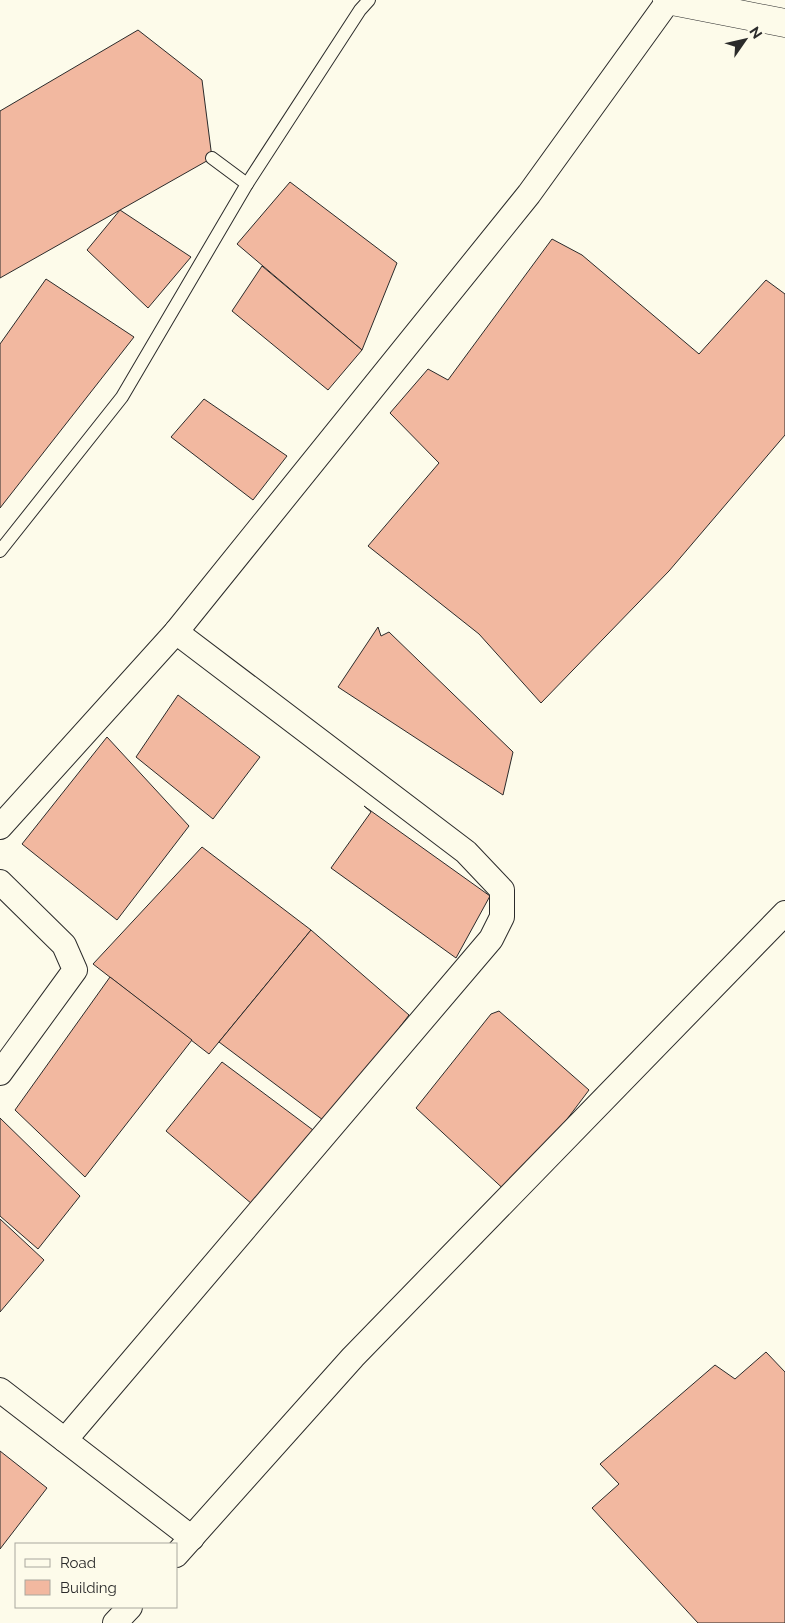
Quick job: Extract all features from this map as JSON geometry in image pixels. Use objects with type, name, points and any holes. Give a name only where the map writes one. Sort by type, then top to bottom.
[{"type":"main road","points":[[668,0],[785,23]]},
{"type":"street","points":[[0,827],[176,632],[529,194],[668,0]]},
{"type":"street","points":[[65,1440],[492,939],[502,917],[502,890],[466,852],[176,632]]},
{"type":"street","points":[[0,882],[64,945],[75,970],[0,1073]]},
{"type":"street","points":[[0,1390],[65,1440],[184,1546],[353,1357],[785,912]]},
{"type":"street","points":[[116,1623],[129,1608]]},
{"type":"lane","points":[[0,551],[122,397],[247,184],[360,10],[369,0]]},
{"type":"lane","points":[[212,158],[247,184]]},
{"type":"building","points":[[138,30],[202,80],[212,158],[0,278],[0,111]]},
{"type":"building","points":[[290,182],[397,263],[362,350],[237,244]]},
{"type":"building","points":[[120,210],[191,257],[148,308],[87,250]]},
{"type":"building","points":[[552,239],[582,255],[699,354],[766,280],[785,294],[785,435],[669,571],[541,703],[479,634],[368,546],[439,463],[390,413],[428,369],[448,380]]},
{"type":"building","points":[[262,266],[362,350],[328,390],[232,311]]},
{"type":"building","points":[[46,279],[134,337],[0,508],[0,344]]},
{"type":"building","points":[[204,399],[287,456],[253,500],[171,437]]},
{"type":"building","points":[[378,627],[381,636],[389,632],[513,752],[503,795],[338,687]]},
{"type":"building","points":[[178,695],[260,757],[213,819],[136,757]]},
{"type":"building","points":[[107,737],[189,826],[117,920],[22,844]]},
{"type":"building","points":[[364,806],[490,896],[456,958],[331,868],[371,812]]},
{"type":"building","points":[[202,847],[311,930],[209,1054],[93,964]]},
{"type":"building","points":[[311,930],[409,1015],[327,1123],[219,1042]]},
{"type":"building","points":[[110,977],[192,1040],[85,1177],[15,1110]]},
{"type":"building","points":[[499,1011],[589,1090],[510,1195],[416,1108],[491,1014]]},
{"type":"building","points":[[222,1062],[313,1130],[252,1204],[166,1131]]},
{"type":"building","points":[[0,1118],[80,1196],[38,1249],[0,1216]]},
{"type":"building","points":[[0,1219],[44,1260],[0,1312]]},
{"type":"building","points":[[766,1352],[785,1372],[785,1623],[698,1623],[592,1508],[619,1484],[600,1464],[715,1365],[735,1379]]},
{"type":"building","points":[[0,1451],[47,1488],[0,1549]]}]
